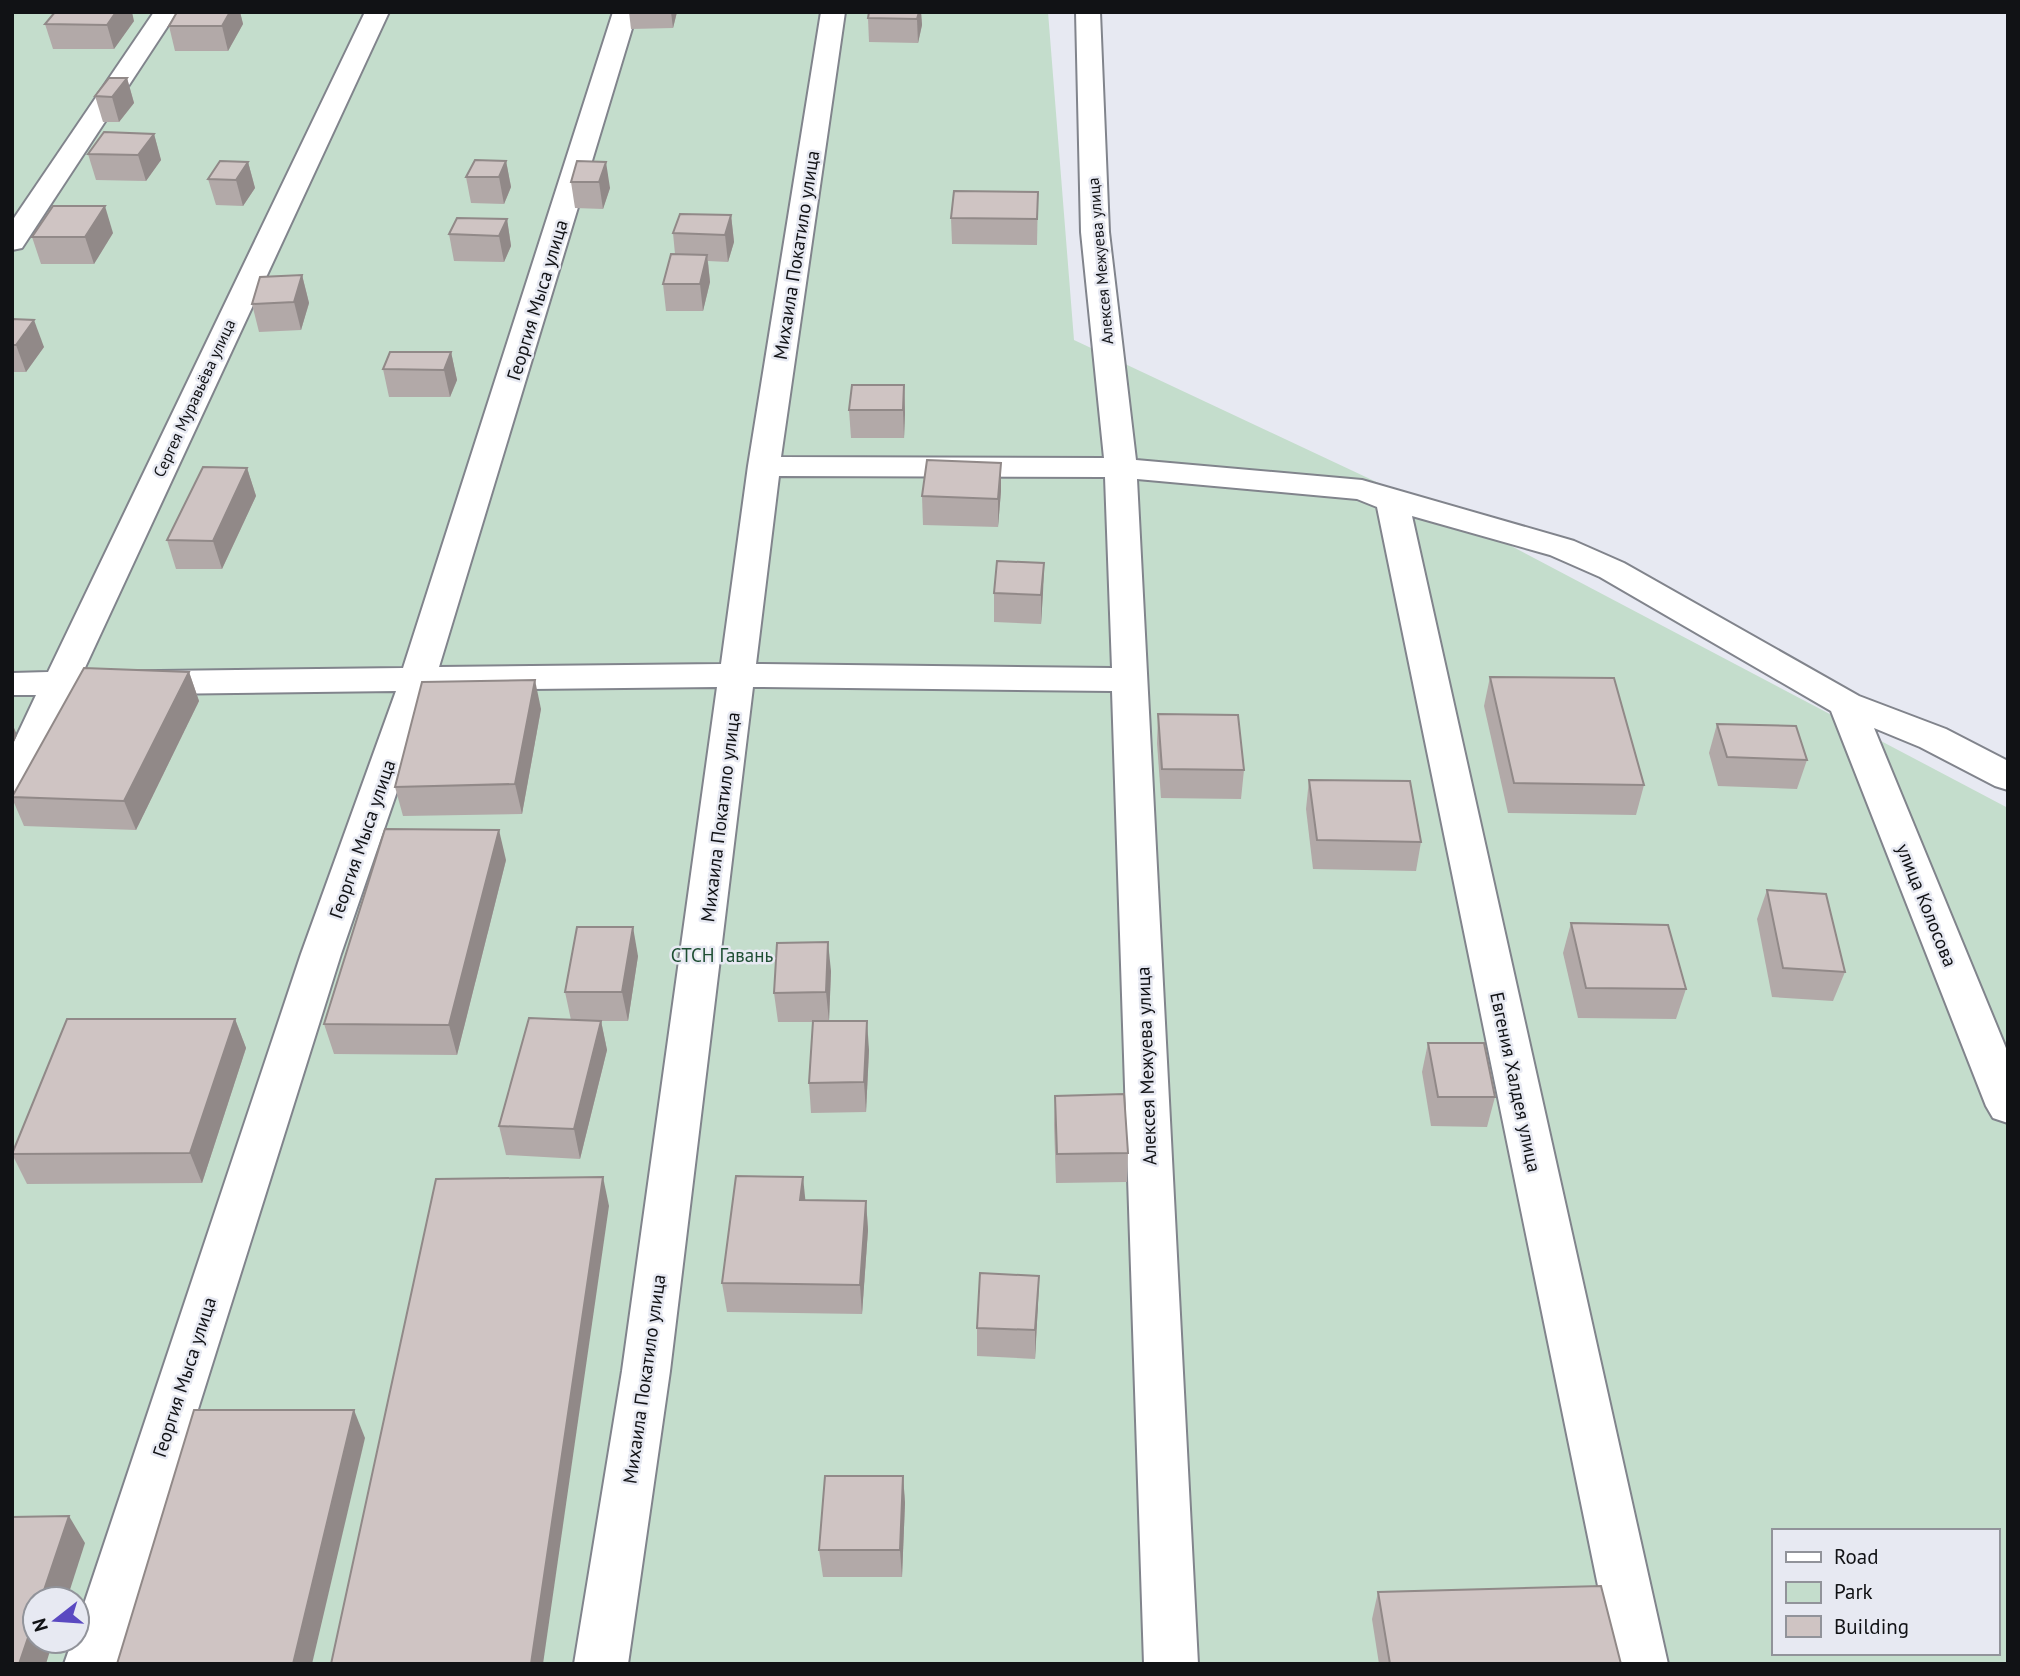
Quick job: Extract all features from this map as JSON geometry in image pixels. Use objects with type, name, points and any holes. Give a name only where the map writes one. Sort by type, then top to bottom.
[{"type":"street","points":[[12,242],[166,12]]},
{"type":"street","name":"Сергея Муравьёва улица","points":[[12,785],[377,12]]},
{"type":"street","name":"Георгия Мыса улица","points":[[91,1664],[321,954],[417,681],[625,12]]},
{"type":"street","name":"Михаила Покатило улица","points":[[601,1664],[648,1357],[764,466],[833,12]]},
{"type":"street","name":"Алексея Межуева улица","points":[[1088,12],[1095,232],[1121,468],[1171,1664]]},
{"type":"street","points":[[764,466],[1121,468],[1362,490],[1392,501],[1562,548],[1612,570],[1846,704],[1933,738],[2008,777]]},
{"type":"street","name":"Евгения Халдея улица","points":[[1392,501],[1641,1664]]},
{"type":"street","points":[[12,684],[738,676],[1130,680]]},
{"type":"street","name":"улица Колосова","points":[[1846,704],[2008,1106]]},
{"type":"green space","name":"СТСН Гавань","points":[[12,12],[1048,12],[1074,340],[1500,540],[2008,808],[2008,1664],[12,1664]]},
{"type":"building","points":[[55,12],[116,12],[107,25],[45,24]]},
{"type":"building","points":[[177,12],[230,12],[222,26],[169,26]]},
{"type":"building","points":[[869,12],[919,12],[917,19],[868,18]]},
{"type":"building","points":[[109,78],[127,78],[112,97],[95,96]]},
{"type":"building","points":[[104,132],[154,134],[138,155],[88,154]]},
{"type":"building","points":[[475,160],[506,161],[499,177],[466,177]]},
{"type":"building","points":[[220,161],[248,162],[236,180],[208,179]]},
{"type":"building","points":[[577,161],[606,162],[599,182],[571,182]]},
{"type":"building","points":[[954,191],[1038,192],[1037,219],[951,218]]},
{"type":"building","points":[[53,206],[105,206],[85,237],[32,237]]},
{"type":"building","points":[[680,214],[731,215],[725,235],[673,233]]},
{"type":"building","points":[[457,218],[507,219],[499,236],[449,234]]},
{"type":"building","points":[[671,254],[707,255],[700,284],[663,284]]},
{"type":"building","points":[[302,275],[294,302],[252,304],[260,277]]},
{"type":"building","points":[[12,319],[34,320],[16,345],[12,345]]},
{"type":"building","points":[[390,352],[451,352],[444,370],[383,369]]},
{"type":"building","points":[[852,385],[904,385],[903,410],[849,410]]},
{"type":"building","points":[[927,460],[1001,463],[998,499],[922,496]]},
{"type":"building","points":[[203,467],[247,468],[213,541],[167,540]]},
{"type":"building","points":[[997,561],[1044,563],[1041,595],[994,593]]},
{"type":"building","points":[[84,668],[189,672],[124,801],[12,797]]},
{"type":"building","points":[[1490,677],[1614,678],[1644,785],[1514,783]]},
{"type":"building","points":[[535,680],[515,784],[395,787],[422,682]]},
{"type":"building","points":[[1158,714],[1238,715],[1244,770],[1162,769]]},
{"type":"building","points":[[1717,724],[1796,726],[1807,760],[1727,757]]},
{"type":"building","points":[[1309,780],[1410,781],[1421,842],[1317,840]]},
{"type":"building","points":[[385,829],[499,830],[449,1025],[324,1024]]},
{"type":"building","points":[[1767,890],[1826,894],[1845,972],[1783,968]]},
{"type":"building","points":[[1571,923],[1668,925],[1686,989],[1586,988]]},
{"type":"building","points":[[577,927],[633,927],[622,992],[565,992]]},
{"type":"building","points":[[828,942],[826,992],[774,993],[777,943]]},
{"type":"building","points":[[529,1018],[601,1021],[574,1129],[499,1126]]},
{"type":"building","points":[[67,1019],[235,1019],[190,1153],[12,1154]]},
{"type":"building","points":[[813,1021],[867,1021],[864,1082],[809,1083]]},
{"type":"building","points":[[1428,1043],[1484,1043],[1495,1097],[1438,1097]]},
{"type":"building","points":[[1124,1094],[1128,1153],[1057,1154],[1055,1096]]},
{"type":"building","points":[[736,1176],[803,1177],[800,1200],[866,1201],[860,1285],[722,1283]]},
{"type":"building","points":[[603,1177],[531,1664],[331,1664],[436,1179]]},
{"type":"building","points":[[980,1273],[1039,1276],[1035,1330],[977,1328]]},
{"type":"building","points":[[194,1410],[354,1410],[293,1664],[117,1664]]},
{"type":"building","points":[[825,1476],[903,1476],[900,1550],[819,1550]]},
{"type":"building","points":[[69,1516],[46,1585],[21,1585],[22,1655],[19,1664],[12,1664],[12,1517]]},
{"type":"building","points":[[1601,1586],[1621,1664],[1390,1664],[1378,1592]]}]
